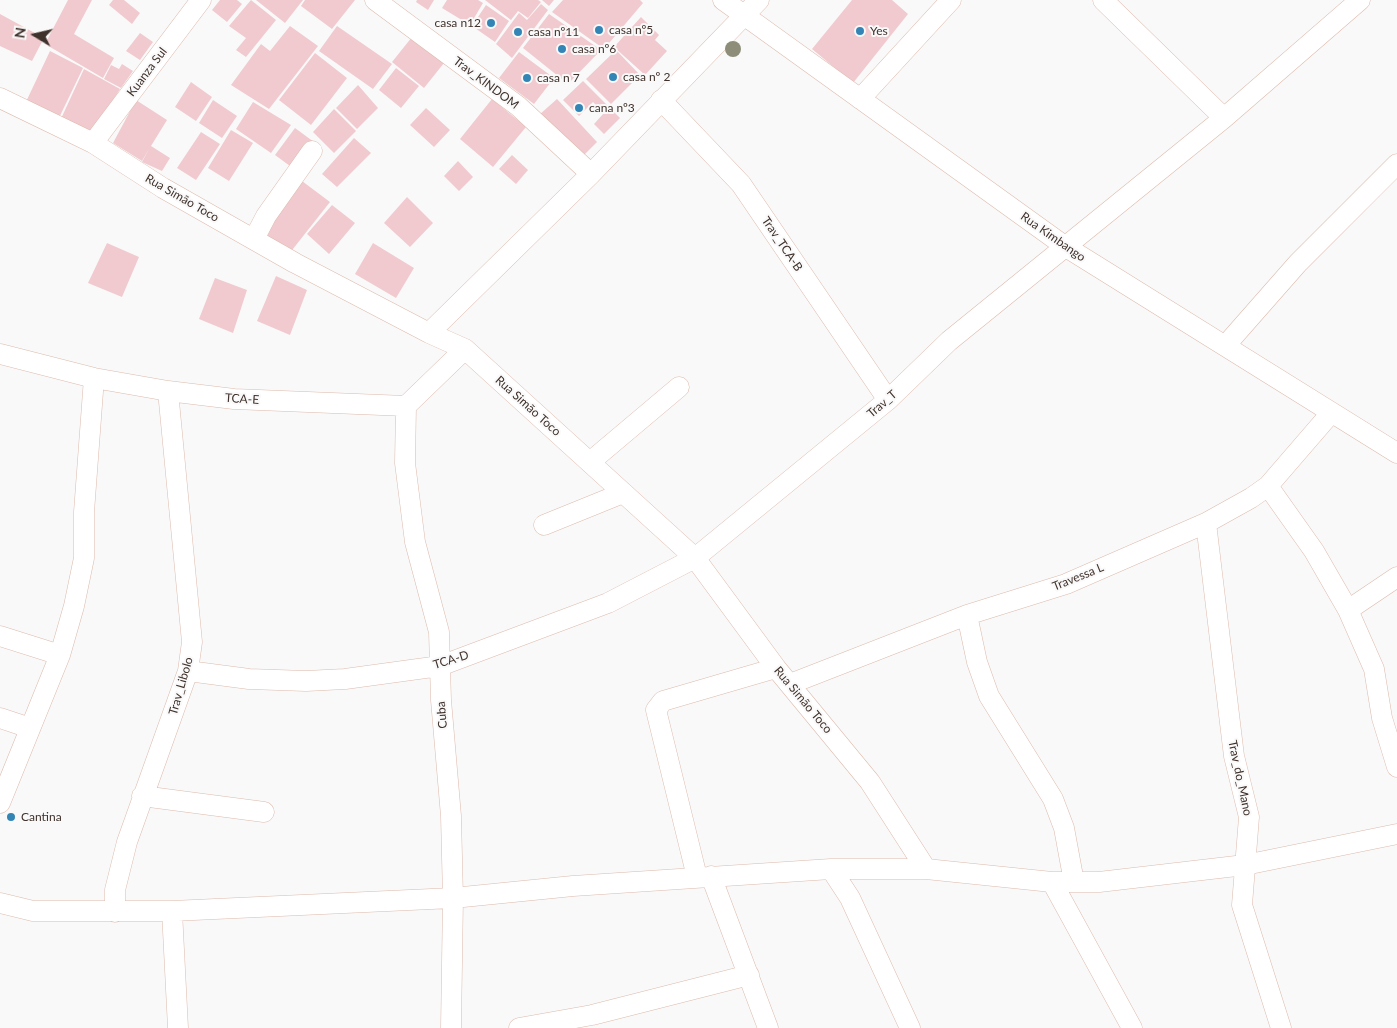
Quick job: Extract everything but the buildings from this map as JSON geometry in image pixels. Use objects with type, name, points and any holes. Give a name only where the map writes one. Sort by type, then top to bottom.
[{"type":"street","name":"Kuanza Sul","points":[[93,143],[201,0]]},
{"type":"street","name":"Trav_KINDOM","points":[[375,0],[518,106],[591,174]]},
{"type":"street","name":"Rua Kimbango","points":[[724,0],[1066,247],[1397,453]]},
{"type":"street","points":[[429,333],[591,174],[743,14],[759,0]]},
{"type":"street","points":[[860,99],[951,0]]},
{"type":"street","points":[[1103,0],[1224,118]]},
{"type":"street","name":"Trav_T","points":[[695,558],[888,400],[949,341],[1224,118],[1360,0]]},
{"type":"street","name":"Rua Simão Toco","points":[[0,98],[93,143],[163,188],[254,239],[429,333],[465,349],[695,558],[776,668],[870,782],[926,868]]},
{"type":"street","name":"Trav_TCA-B","points":[[662,100],[741,184],[888,400]]},
{"type":"street","points":[[254,239],[271,208],[312,151]]},
{"type":"street","points":[[1225,346],[1298,263],[1397,164]]},
{"type":"street","points":[[406,406],[465,349]]},
{"type":"street","name":"TCA-E","points":[[0,354],[94,378],[168,392],[234,399],[406,406]]},
{"type":"street","points":[[0,803],[60,655],[74,606],[84,558],[84,512],[94,378]]},
{"type":"street","points":[[590,462],[679,387]]},
{"type":"street","name":"Trav_Libolo","points":[[115,912],[115,890],[142,796],[188,671],[192,642],[168,392]]},
{"type":"street","name":"Cuba","points":[[406,406],[405,463],[415,542],[439,632],[451,816],[453,898],[451,1028]]},
{"type":"street","name":"Travessa L","points":[[790,684],[967,615],[1066,584],[1206,523],[1251,498],[1268,486],[1331,413]]},
{"type":"street","points":[[1268,486],[1314,551],[1348,610],[1374,669],[1382,718],[1397,768]]},
{"type":"street","points":[[544,525],[623,492]]},
{"type":"street","name":"Trav_do_Mano","points":[[1206,523],[1234,756],[1249,817],[1242,905],[1281,1028]]},
{"type":"street","name":"TCA-D","points":[[188,671],[249,680],[306,681],[345,679],[440,666],[608,603],[660,574],[695,558]]},
{"type":"street","points":[[1348,610],[1397,577]]},
{"type":"street","points":[[967,615],[977,662],[989,696],[1053,800],[1064,828],[1074,882]]},
{"type":"street","points":[[0,636],[60,655]]},
{"type":"street","points":[[768,1028],[749,975],[704,876],[656,710],[663,701],[776,668]]},
{"type":"street","points":[[0,718],[30,728]]},
{"type":"street","points":[[142,796],[264,812]]},
{"type":"street","points":[[0,903],[33,910],[172,911],[453,898],[573,886],[830,869],[926,868],[1052,882],[1099,882],[1245,865],[1397,834]]},
{"type":"street","points":[[830,869],[850,898],[910,1028]]},
{"type":"street","points":[[1052,882],[1132,1028]]},
{"type":"street","points":[[172,911],[178,1028]]},
{"type":"street","points":[[519,1028],[592,1015],[749,975]]},
{"type":"place","name":"casa n12","points":[[491,23]]},
{"type":"place","name":"casa nº5","points":[[599,30]]},
{"type":"place","name":"Yes","points":[[860,31]]},
{"type":"place","name":"casa nº11","points":[[518,32]]},
{"type":"place","name":"casa nº6","points":[[562,49]]},
{"type":"place","name":"casa nº 2","points":[[613,77]]},
{"type":"place","name":"casa n 7","points":[[527,78]]},
{"type":"place","name":"cana nº3","points":[[579,108]]},
{"type":"place","name":"Cantina","points":[[11,817]]}]
